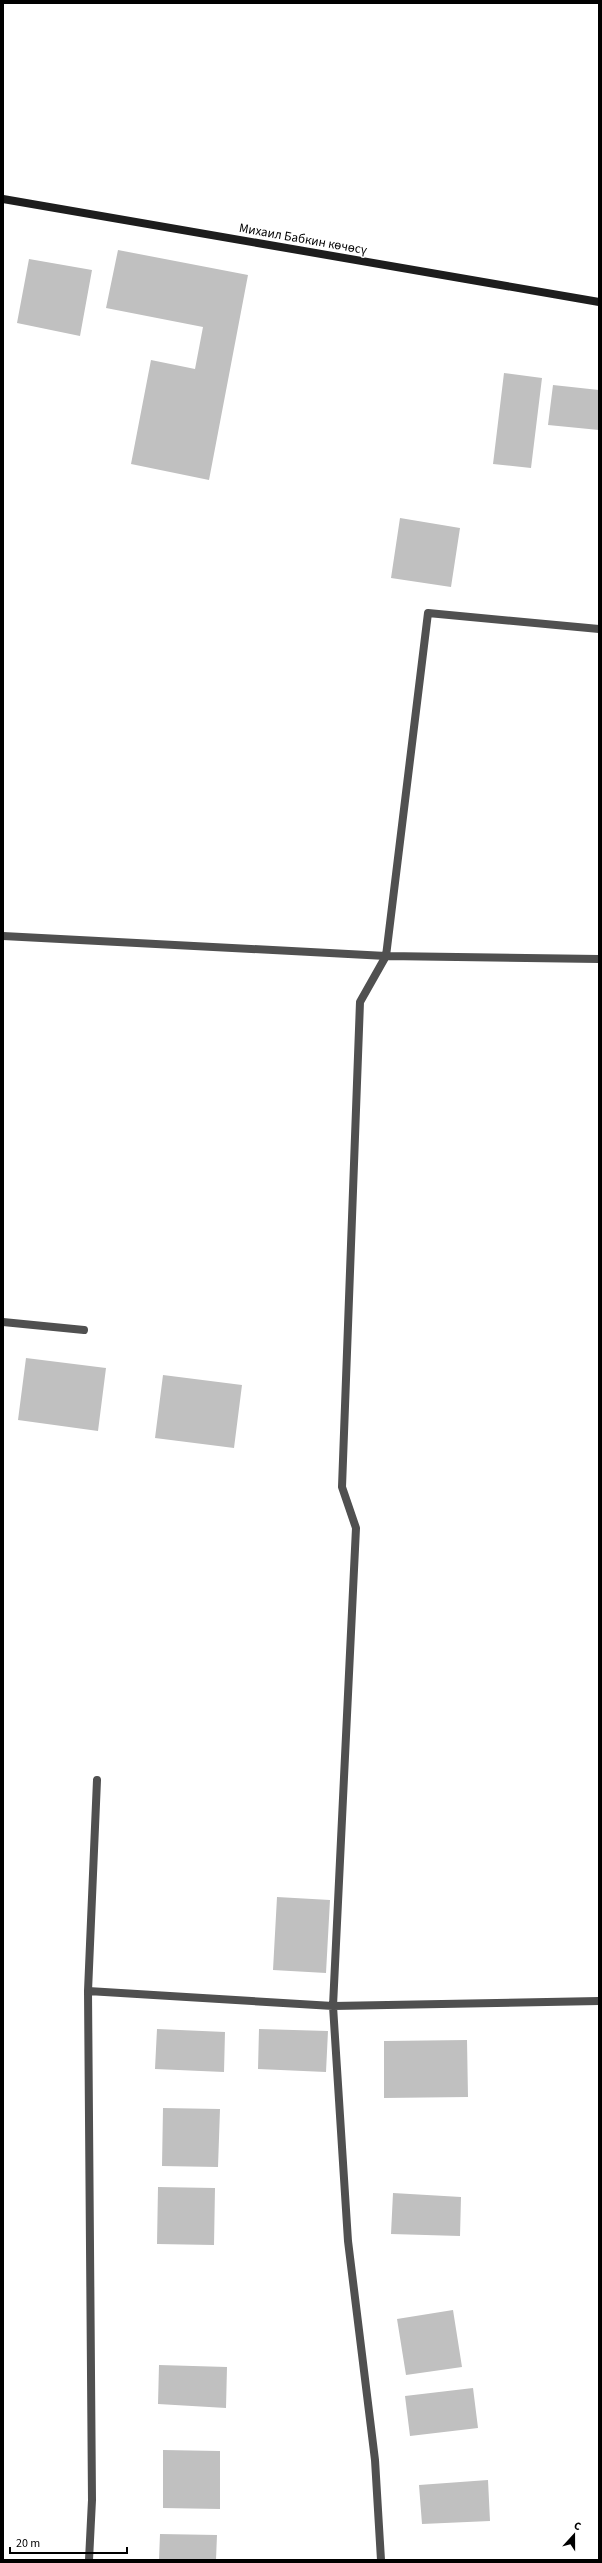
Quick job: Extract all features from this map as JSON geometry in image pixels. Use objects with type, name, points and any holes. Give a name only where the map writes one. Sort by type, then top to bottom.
[{"type":"main road","name":"Михаил Бабкин көчөсү","points":[[3,199],[599,302]]},
{"type":"street","points":[[381,2560],[375,2460],[348,2241],[333,2006],[356,1528],[342,1487],[360,1002],[386,956],[428,613],[599,629]]},
{"type":"street","points":[[3,936],[386,956],[599,959]]},
{"type":"street","points":[[3,1322],[84,1330]]},
{"type":"street","points":[[89,2560],[92,2492],[88,1991],[97,1780]]},
{"type":"street","points":[[88,1991],[333,2006],[599,2001]]},
{"type":"building","points":[[118,250],[248,275],[209,480],[131,464],[151,360],[195,369],[203,327],[106,308]]},
{"type":"building","points":[[29,259],[92,270],[80,336],[17,323]]},
{"type":"building","points":[[504,373],[542,378],[531,468],[493,464]]},
{"type":"building","points":[[553,385],[599,390],[599,430],[548,425]]},
{"type":"building","points":[[400,518],[460,528],[451,587],[391,578]]},
{"type":"building","points":[[26,1358],[106,1368],[98,1431],[18,1420]]},
{"type":"building","points":[[163,1375],[242,1385],[234,1448],[155,1438]]},
{"type":"building","points":[[277,1897],[330,1900],[326,1973],[273,1970]]},
{"type":"building","points":[[157,2029],[225,2032],[224,2072],[155,2069]]},
{"type":"building","points":[[259,2029],[328,2031],[326,2072],[258,2069]]},
{"type":"building","points":[[467,2040],[468,2097],[384,2098],[384,2041]]},
{"type":"building","points":[[163,2108],[220,2109],[218,2167],[162,2166]]},
{"type":"building","points":[[158,2187],[215,2188],[214,2245],[157,2244]]},
{"type":"building","points":[[393,2193],[461,2197],[460,2236],[391,2234]]},
{"type":"building","points":[[453,2310],[462,2367],[406,2375],[397,2319]]},
{"type":"building","points":[[159,2365],[227,2367],[226,2408],[158,2404]]},
{"type":"building","points":[[473,2388],[478,2428],[410,2436],[405,2396]]},
{"type":"building","points":[[163,2450],[220,2451],[220,2509],[163,2508]]},
{"type":"building","points":[[488,2480],[490,2521],[422,2524],[419,2485]]},
{"type":"building","points":[[160,2534],[217,2535],[216,2560],[159,2560]]}]
